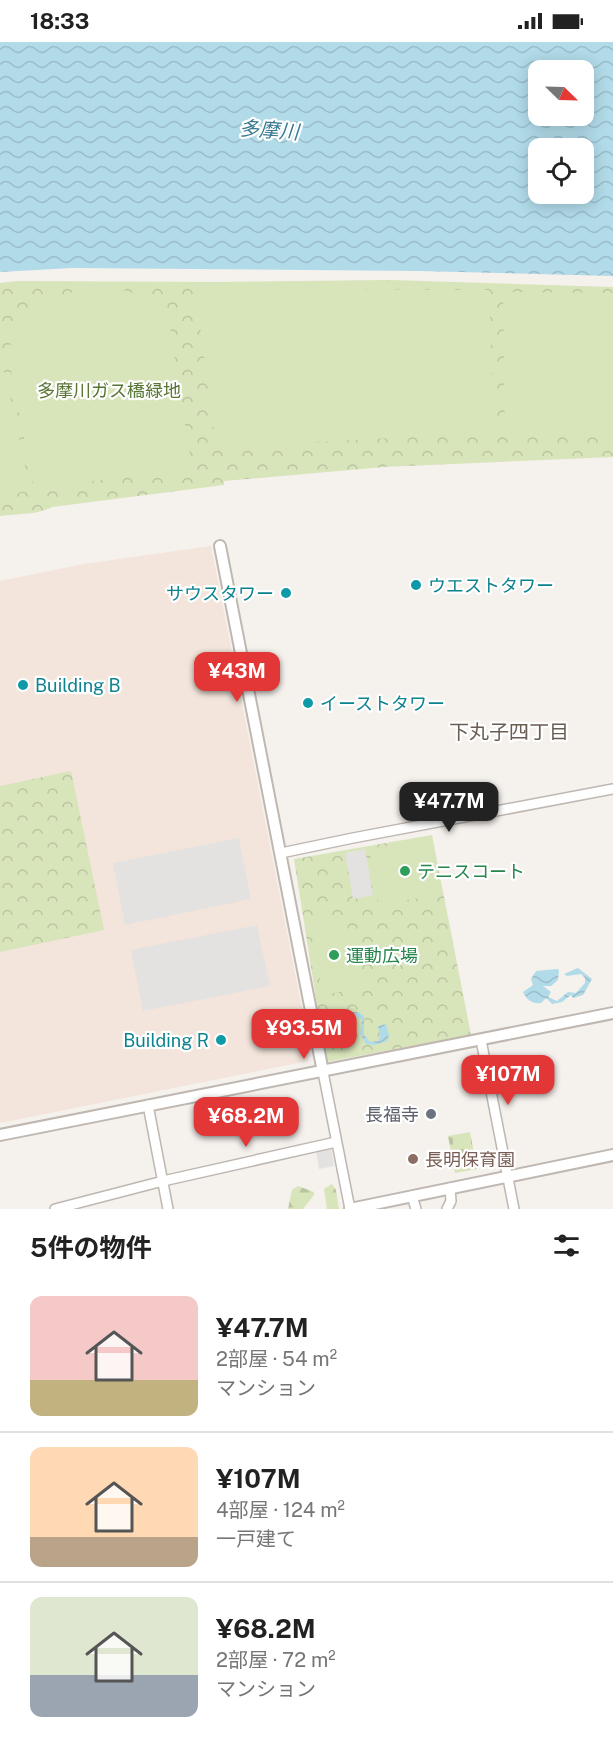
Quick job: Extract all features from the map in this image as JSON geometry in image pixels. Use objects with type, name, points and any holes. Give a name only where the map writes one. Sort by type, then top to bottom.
[{"type":"street","points":[[220,546],[350,1209],[613,1155]]},
{"type":"street","points":[[281,853],[613,789]]},
{"type":"street","points":[[0,1135],[613,1013]]},
{"type":"street","points":[[481,1040],[514,1209]]},
{"type":"street","points":[[148,1105],[168,1209]]},
{"type":"street","points":[[55,1209],[163,1181],[336,1142]]},
{"type":"street","points":[[447,1209],[451,1202],[450,1188]]},
{"type":"street","points":[[412,1196],[416,1209]]},
{"type":"shaded area","points":[[211,546],[305,1024],[308,1061],[0,1123],[0,581],[84,564]]},
{"type":"shaded area","points":[[239,838],[251,899],[125,925],[113,863]]},
{"type":"shaded area","points":[[365,849],[373,895],[353,899],[345,853]]},
{"type":"shaded area","points":[[257,925],[270,986],[143,1011],[131,950]]},
{"type":"shaded area","points":[[331,1147],[334,1166],[319,1169],[316,1150]]},
{"type":"green space","name":"多摩川ガス橋緑地","points":[[391,280],[613,287],[613,457],[384,467],[224,481],[224,485],[0,516],[0,283],[17,281]]},
{"type":"green space","points":[[105,288],[127,291],[167,307],[192,469],[34,488],[8,356],[14,329],[24,316],[40,305],[68,293]]},
{"type":"green space","points":[[195,288],[489,290],[494,433],[216,447]]},
{"type":"green space","points":[[503,292],[613,293],[613,429],[505,437]]},
{"type":"green space","points":[[5,372],[30,490],[0,497],[0,373]]},
{"type":"green space","points":[[71,771],[104,930],[0,952],[0,786]]},
{"type":"green space","points":[[432,835],[471,1035],[326,1062],[294,859]]},
{"type":"green space","name":"テニスコート","points":[[431,838],[441,894],[379,905],[369,849]]},
{"type":"green space","name":"運動広場","points":[[345,915],[360,988],[323,995],[309,922]]},
{"type":"green space","points":[[470,1132],[477,1169],[455,1173],[448,1136]]},
{"type":"green space","points":[[332,1184],[336,1190],[339,1209],[327,1209],[324,1189]]},
{"type":"green space","points":[[298,1186],[314,1192],[314,1195],[303,1209],[288,1209],[292,1190]]},
{"type":"water","name":"多摩川","points":[[0,42],[613,42],[613,276],[419,271],[72,268],[0,272]]},
{"type":"water","points":[[578,968],[592,979],[583,995],[573,998],[571,995],[562,1002],[552,1004],[546,998],[541,1003],[532,1002],[523,992],[533,985],[531,979],[536,971],[557,969],[559,970],[558,980],[551,986],[543,986],[551,992],[548,997],[557,1001],[568,992],[576,993],[585,983],[585,978],[581,974],[567,976],[564,974]]},
{"type":"water","points":[[347,1012],[358,1012],[364,1016],[364,1035],[370,1042],[378,1041],[380,1036],[378,1026],[386,1024],[389,1035],[387,1041],[374,1045],[366,1044],[360,1034],[362,1020],[355,1015],[347,1015],[331,1022],[330,1019]]},
{"type":"place","name":"ウエストタワー","points":[[416,585]]},
{"type":"place","name":"サウスタワー","points":[[286,593]]},
{"type":"place","name":"Building B","points":[[23,685]]},
{"type":"place","name":"イーストタワー","points":[[308,703]]},
{"type":"place","name":"テニスコート","points":[[405,871]]},
{"type":"place","name":"運動広場","points":[[334,955]]},
{"type":"place","name":"Building R","points":[[221,1040]]},
{"type":"place","name":"長福寺","points":[[431,1114]]},
{"type":"place","name":"長明保育園","points":[[413,1159]]},
{"type":"district","name":"下丸子四丁目","points":[[509,732]]}]
